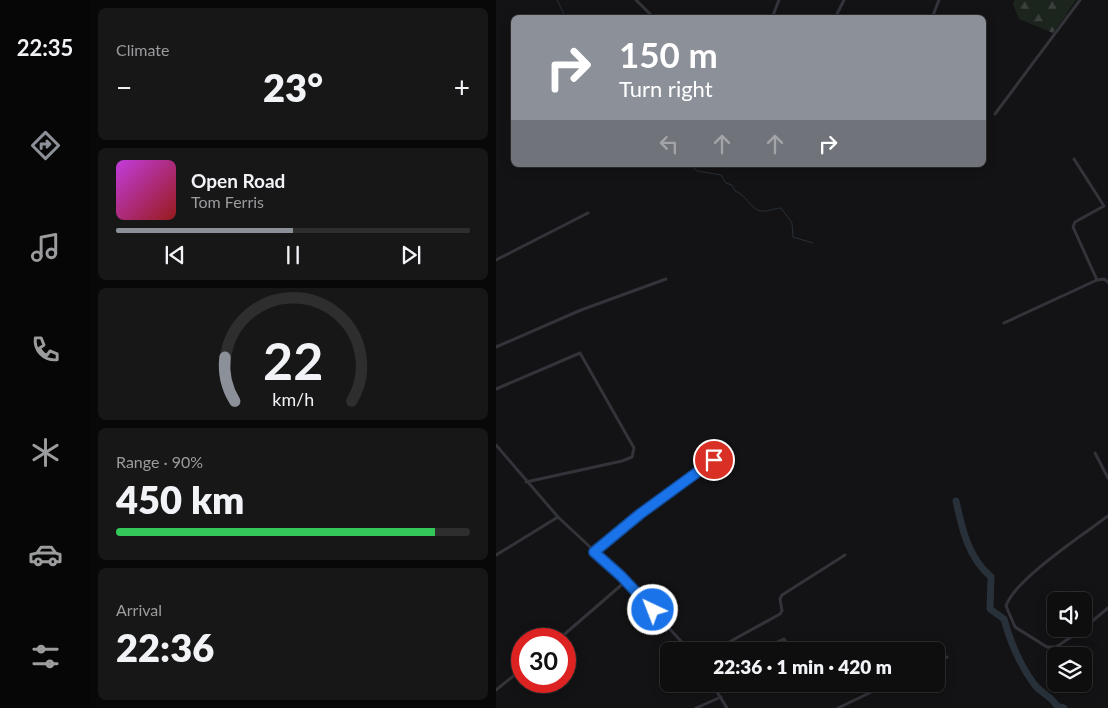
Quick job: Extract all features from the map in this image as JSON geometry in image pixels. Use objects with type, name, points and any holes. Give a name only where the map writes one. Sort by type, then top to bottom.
[{"type":"street","points":[[636,0],[651,15]]},
{"type":"street","points":[[773,15],[779,0]]},
{"type":"street","points":[[836,15],[844,0]]},
{"type":"street","points":[[933,15],[939,0]]},
{"type":"street","points":[[995,114],[1080,0]]},
{"type":"street","points":[[1074,159],[1104,206],[1073,226],[1097,280]]},
{"type":"street","points":[[496,260],[588,213]]},
{"type":"street","points":[[496,347],[581,310],[666,279]]},
{"type":"street","points":[[1004,323],[1097,280],[1104,279],[1108,282]]},
{"type":"street","points":[[496,389],[580,353],[634,448],[634,453],[630,459],[526,482]]},
{"type":"street","points":[[496,445],[558,517],[626,581],[682,642]]},
{"type":"street","points":[[1094,453],[1108,478]]},
{"type":"street","points":[[594,552],[640,514],[714,460]]},
{"type":"street","points":[[1070,637],[1056,647],[1047,647],[1015,627],[1006,606],[1008,598],[1053,557],[1108,516]]},
{"type":"street","points":[[496,555],[558,517]]},
{"type":"street","points":[[729,642],[780,614],[782,611],[780,598],[782,595],[845,555]]},
{"type":"street","points":[[572,628],[626,581]]},
{"type":"street","points":[[1092,621],[1108,608]]},
{"type":"street","points":[[496,690],[511,678]]},
{"type":"street","points":[[718,692],[727,708]]},
{"type":"street","points":[[838,708],[871,692]]},
{"type":"street","points":[[696,708],[721,697]]},
{"type":"green space","points":[[1014,0],[1076,0],[1053,33],[1019,19],[1013,4]]},
{"type":"waterway","points":[[557,0],[564,15]]},
{"type":"waterway","points":[[693,167],[697,171],[721,175],[726,183],[732,185],[735,191],[757,210],[781,208],[792,223],[793,237],[813,243]]},
{"type":"waterway","points":[[956,501],[971,552],[991,577],[990,609],[1004,619],[1016,653],[1034,684],[1057,706],[1064,708]]},
{"type":"route","points":[[653,610],[621,576],[594,552],[640,514],[714,460]]}]
